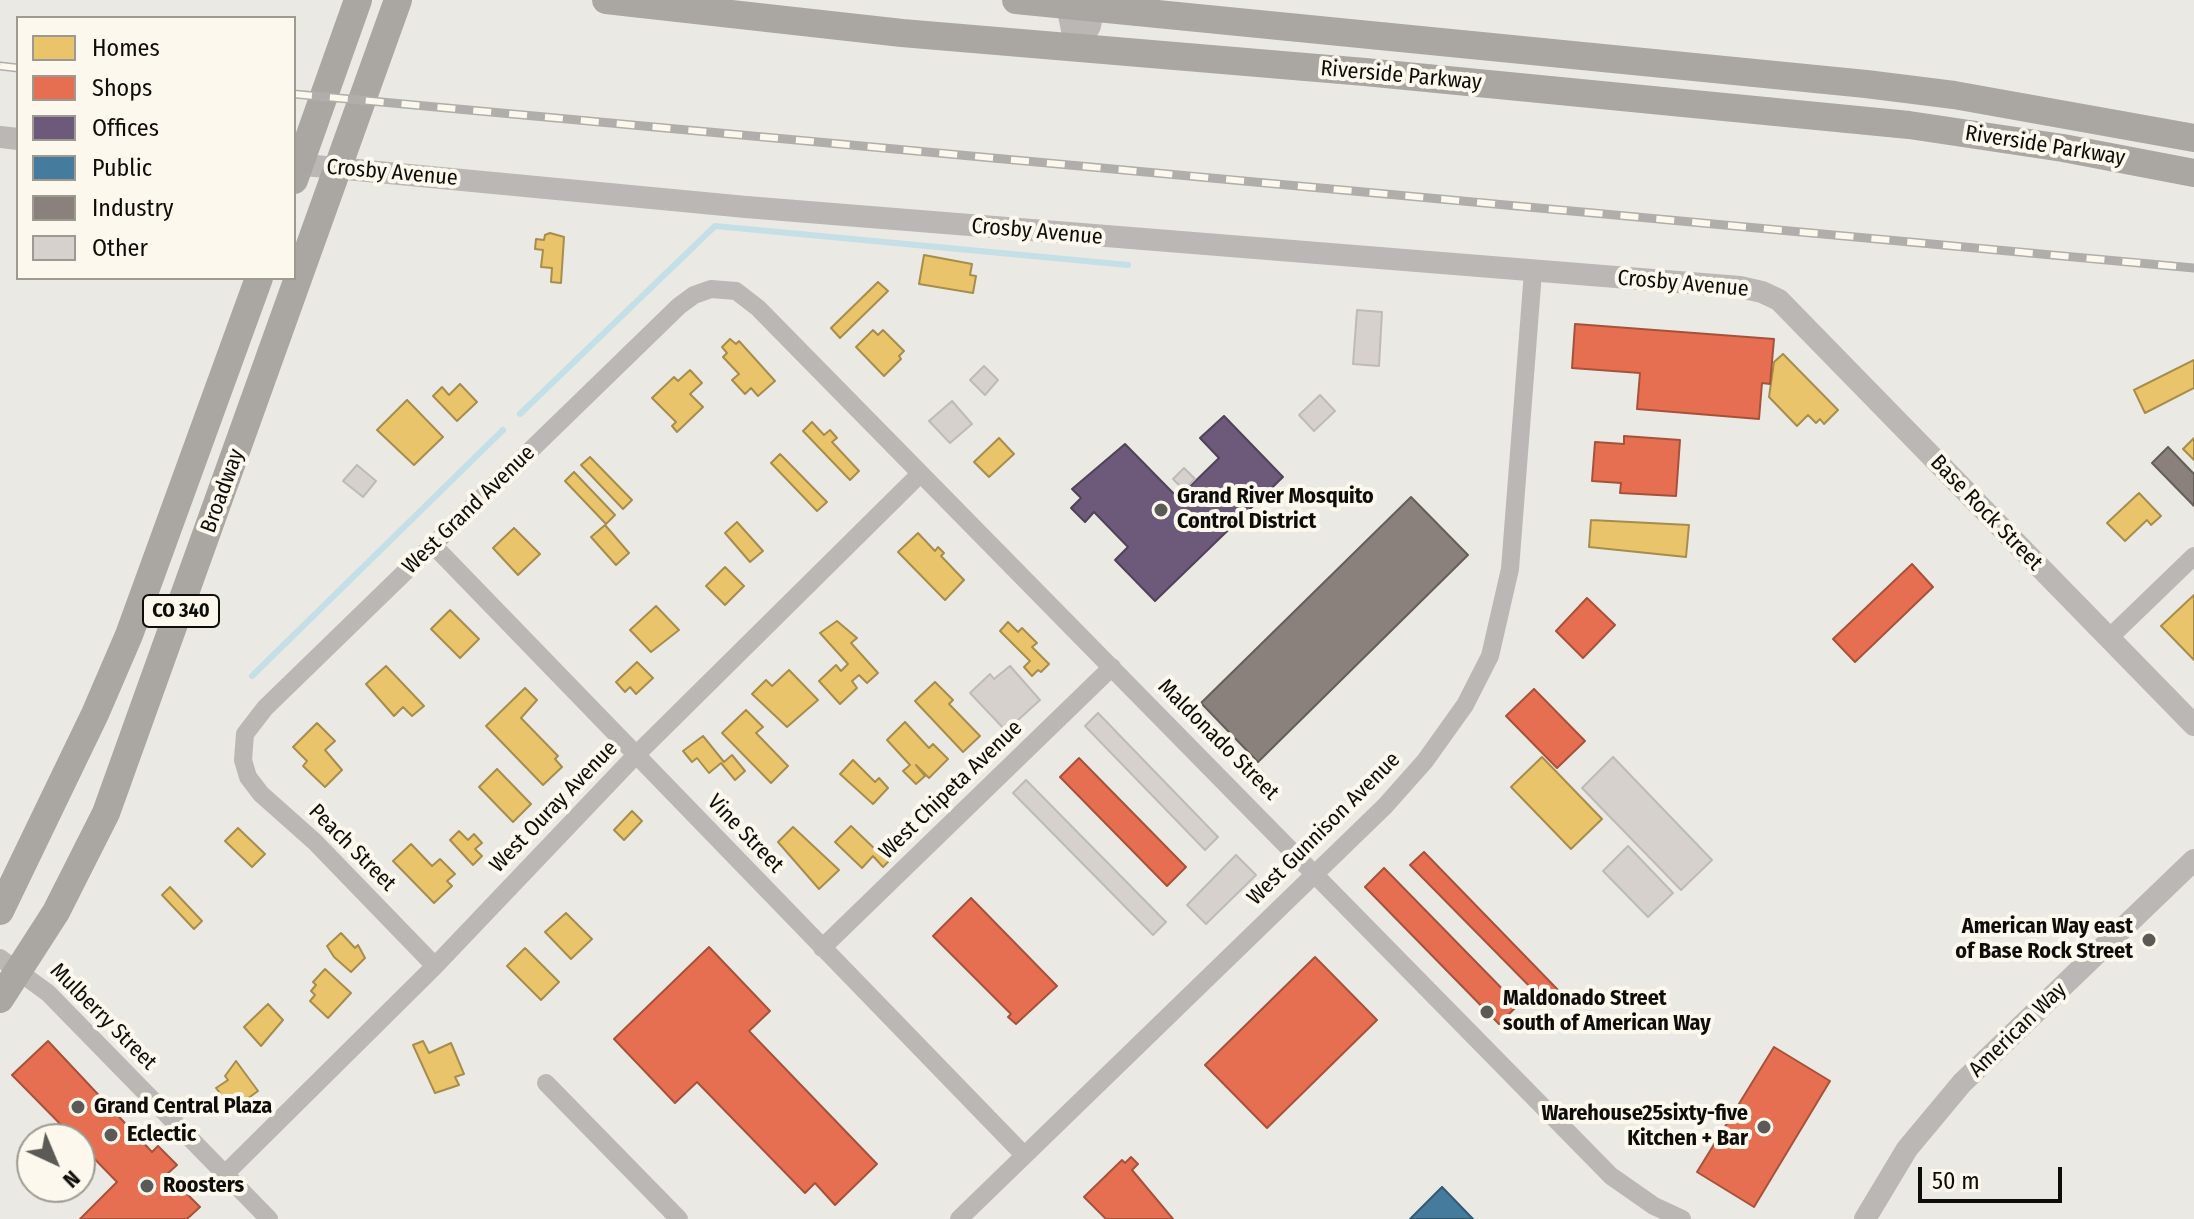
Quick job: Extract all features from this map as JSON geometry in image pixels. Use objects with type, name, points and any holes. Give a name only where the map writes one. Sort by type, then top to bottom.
[{"type":"main road","points":[[296,174],[358,0]]},
{"type":"main road","name":"Broadway","points":[[10,964],[56,912],[106,813],[398,0]]},
{"type":"main road","name":"Riverside Parkway","points":[[606,0],[1076,50],[1365,72],[1909,125],[2063,148],[2194,173]]},
{"type":"main road","name":"Riverside Parkway","points":[[1016,0],[1095,4],[1221,20],[1910,89],[2194,138]]},
{"type":"main road","points":[[1156,0],[1221,20]]},
{"type":"main road","name":"Broadway","points":[[0,911],[95,714],[129,635],[258,280]]},
{"type":"main road","name":"CO 340","points":[[0,999],[10,964]]},
{"type":"street","points":[[1066,2],[1076,50]]},
{"type":"street","points":[[1076,50],[1090,26],[1095,4]]},
{"type":"street","name":"Crosby Avenue","points":[[296,164],[1131,240],[1740,287],[1779,300]]},
{"type":"street","name":"West Gunnison Avenue","points":[[959,1219],[1385,806],[1425,761],[1465,705],[1490,656],[1510,569],[1533,272]]},
{"type":"street","name":"Maldonado Street","points":[[725,290],[748,298],[1611,1176],[1654,1206],[1682,1219]]},
{"type":"street","name":"West Grand Avenue","points":[[243,760],[245,734],[253,722],[433,545],[679,306],[694,295],[725,290]]},
{"type":"street","name":"Base Rock Street","points":[[1779,300],[2194,725]]},
{"type":"street","name":"West Ouray Avenue","points":[[225,1174],[435,966],[635,756],[919,475]]},
{"type":"street","name":"Vine Street","points":[[433,545],[1024,1155]]},
{"type":"street","points":[[2109,638],[2194,556]]},
{"type":"street","name":"West Chipeta Avenue","points":[[822,948],[1112,667]]},
{"type":"street","name":"Peach Street","points":[[243,760],[248,777],[261,794],[315,842],[435,966]]},
{"type":"street","name":"American Way","points":[[1865,1219],[1907,1149],[1962,1083],[2194,860]]},
{"type":"street","name":"Mulberry Street","points":[[10,964],[48,993],[269,1219]]},
{"type":"street","points":[[546,1083],[679,1219]]},
{"type":"building: Homes","points":[[550,233],[564,237],[561,283],[551,282],[552,268],[541,267],[543,250],[535,249],[536,239],[544,240],[545,235]]},
{"type":"building: Homes","points":[[924,255],[972,264],[970,275],[976,276],[973,293],[919,284]]},
{"type":"building: Homes","points":[[878,282],[888,291],[840,338],[831,328]]},
{"type":"building: Homes","points":[[873,330],[878,335],[883,330],[904,351],[899,356],[901,359],[884,376],[856,347]]},
{"type":"building: Homes","points":[[730,339],[736,344],[739,341],[775,381],[758,396],[751,388],[745,394],[732,380],[739,374],[723,357],[727,353],[722,347]]},
{"type":"building: Homes","points":[[1783,354],[1838,410],[1824,424],[1820,419],[1816,423],[1808,415],[1797,426],[1769,397],[1774,362]]},
{"type":"building: Homes","points":[[2194,360],[2194,388],[2145,413],[2134,390]]},
{"type":"building: Homes","points":[[690,370],[702,383],[690,394],[703,407],[677,432],[672,426],[676,422],[652,398],[674,377],[678,381]]},
{"type":"building: Homes","points":[[460,384],[477,402],[457,421],[433,396],[442,387],[449,395]]},
{"type":"building: Homes","points":[[407,400],[443,437],[414,465],[377,430]]},
{"type":"building: Homes","points":[[812,422],[824,435],[830,430],[837,438],[832,442],[859,471],[850,480],[803,431]]},
{"type":"building: Homes","points":[[999,438],[1014,454],[989,477],[974,462]]},
{"type":"building: Homes","points":[[2194,438],[2194,460],[2183,449]]},
{"type":"building: Homes","points":[[780,454],[827,502],[817,511],[771,463]]},
{"type":"building: Homes","points":[[590,457],[632,500],[623,509],[581,465]]},
{"type":"building: Homes","points":[[574,472],[615,515],[606,524],[565,481]]},
{"type":"building: Homes","points":[[2139,493],[2161,516],[2151,525],[2147,520],[2125,541],[2107,523]]},
{"type":"building: Homes","points":[[1591,520],[1689,525],[1686,557],[1589,547]]},
{"type":"building: Homes","points":[[737,522],[763,551],[750,562],[725,533]]},
{"type":"building: Homes","points":[[605,525],[629,553],[616,565],[591,537]]},
{"type":"building: Homes","points":[[514,528],[540,554],[518,575],[493,548]]},
{"type":"building: Homes","points":[[918,533],[935,551],[938,547],[944,553],[941,556],[964,580],[945,600],[898,552]]},
{"type":"building: Homes","points":[[725,567],[744,586],[725,605],[706,586]]},
{"type":"building: Homes","points":[[2194,595],[2194,660],[2161,626]]},
{"type":"building: Homes","points":[[656,606],[679,630],[651,652],[630,630]]},
{"type":"building: Homes","points":[[450,610],[479,639],[460,658],[431,629]]},
{"type":"building: Homes","points":[[837,621],[857,638],[851,643],[878,673],[867,683],[859,675],[852,681],[857,688],[840,704],[819,681],[836,665],[841,671],[848,664],[820,633]]},
{"type":"building: Homes","points":[[1008,622],[1018,632],[1022,628],[1037,643],[1032,647],[1049,664],[1041,672],[1038,670],[1032,676],[1024,667],[1030,661],[1000,631]]},
{"type":"building: Homes","points":[[637,662],[653,678],[636,694],[630,687],[625,692],[616,682]]},
{"type":"building: Homes","points":[[386,666],[424,706],[412,716],[403,707],[394,716],[366,684]]},
{"type":"building: Homes","points":[[789,670],[818,700],[787,727],[752,694],[766,680],[772,686]]},
{"type":"building: Homes","points":[[935,682],[953,700],[949,704],[980,736],[963,752],[915,701]]},
{"type":"building: Homes","points":[[525,688],[537,700],[521,718],[558,756],[555,759],[562,767],[543,785],[486,726]]},
{"type":"building: Homes","points":[[746,710],[763,727],[756,733],[788,766],[771,783],[722,733]]},
{"type":"building: Homes","points":[[905,722],[929,748],[933,744],[948,759],[929,778],[916,765],[925,776],[916,784],[903,771],[910,765],[887,740]]},
{"type":"building: Homes","points":[[317,723],[335,741],[325,750],[342,770],[325,787],[303,766],[307,761],[293,747]]},
{"type":"building: Homes","points":[[703,736],[724,762],[732,755],[745,771],[735,780],[721,763],[709,773],[697,758],[692,762],[683,751]]},
{"type":"building: Homes","points":[[1542,757],[1602,819],[1571,849],[1511,787]]},
{"type":"building: Homes","points":[[853,760],[875,782],[879,778],[888,788],[873,804],[840,774]]},
{"type":"building: Homes","points":[[497,769],[531,804],[513,822],[479,787]]},
{"type":"building: Homes","points":[[632,811],[642,821],[624,840],[614,830]]},
{"type":"building: Homes","points":[[851,826],[878,852],[881,848],[892,858],[883,867],[873,856],[862,868],[835,842]]},
{"type":"building: Homes","points":[[793,827],[839,870],[819,889],[778,842]]},
{"type":"building: Homes","points":[[238,828],[265,854],[252,867],[225,841]]},
{"type":"building: Homes","points":[[459,831],[468,840],[474,834],[482,843],[475,849],[482,856],[473,865],[450,840]]},
{"type":"building: Homes","points":[[411,844],[432,866],[440,859],[455,874],[447,881],[452,886],[434,903],[393,861]]},
{"type":"building: Homes","points":[[170,887],[202,921],[194,929],[162,895]]},
{"type":"building: Homes","points":[[566,913],[592,939],[571,959],[545,932]]},
{"type":"building: Homes","points":[[341,933],[355,948],[358,945],[365,958],[351,972],[327,946]]},
{"type":"building: Homes","points":[[525,948],[559,982],[541,1000],[507,966]]},
{"type":"building: Homes","points":[[325,969],[351,993],[328,1018],[310,1001],[315,995],[311,991],[316,985],[313,982]]},
{"type":"building: Homes","points":[[268,1004],[283,1020],[261,1046],[244,1027]]},
{"type":"building: Homes","points":[[423,1041],[429,1053],[451,1043],[464,1074],[455,1077],[459,1085],[435,1093],[413,1045]]},
{"type":"building: Homes","points":[[236,1061],[258,1091],[232,1110],[224,1099],[217,1104],[213,1098],[220,1093],[216,1088],[228,1080],[225,1076]]},
{"type":"building: Shops","points":[[1575,324],[1774,339],[1770,384],[1762,383],[1759,419],[1637,409],[1640,373],[1572,368]]},
{"type":"building: Shops","points":[[1624,436],[1680,440],[1676,496],[1620,493],[1621,483],[1592,481],[1595,442],[1624,444]]},
{"type":"building: Shops","points":[[1912,564],[1933,587],[1855,662],[1833,639]]},
{"type":"building: Shops","points":[[1587,598],[1615,625],[1583,658],[1556,631]]},
{"type":"building: Shops","points":[[1534,689],[1585,741],[1557,768],[1506,716]]},
{"type":"building: Shops","points":[[1079,758],[1186,867],[1167,886],[1060,777]]},
{"type":"building: Shops","points":[[1424,852],[1559,991],[1546,1003],[1410,865]]},
{"type":"building: Shops","points":[[1384,868],[1518,1005],[1499,1024],[1365,887]]},
{"type":"building: Shops","points":[[971,898],[1057,986],[1016,1024],[1008,1017],[1011,1014],[933,936]]},
{"type":"building: Shops","points":[[709,947],[770,1011],[749,1031],[877,1164],[835,1205],[815,1183],[805,1193],[697,1082],[675,1103],[614,1039]]},
{"type":"building: Shops","points":[[1315,957],[1377,1020],[1267,1128],[1205,1065]]},
{"type":"building: Shops","name":"Grand Central Plaza","points":[[48,1041],[152,1152],[158,1146],[177,1165],[167,1174],[200,1207],[187,1219],[80,1219],[117,1182],[96,1160],[96,1123],[59,1123],[12,1075]]},
{"type":"building: Shops","name":"Warehouse25sixty-five Kitchen + Bar","points":[[1774,1047],[1830,1081],[1754,1207],[1697,1172]]},
{"type":"building: Shops","points":[[1131,1157],[1138,1164],[1132,1170],[1173,1219],[1106,1219],[1084,1197],[1122,1160],[1125,1163]]},
{"type":"building: Offices","name":"Grand River Mosquito Control District","points":[[1224,416],[1283,477],[1155,601],[1115,560],[1128,547],[1094,512],[1085,522],[1071,508],[1081,498],[1072,489],[1125,444],[1178,498],[1219,458],[1200,438]]},
{"type":"building: Public","points":[[1442,1187],[1473,1219],[1410,1219]]},
{"type":"building: Industry","points":[[2168,447],[2194,474],[2194,506],[2152,463]]},
{"type":"building: Industry","points":[[1411,497],[1468,555],[1258,762],[1201,703]]},
{"type":"building: Other","points":[[1357,310],[1382,312],[1379,366],[1353,364]]},
{"type":"building: Other","points":[[984,366],[998,380],[985,395],[970,380]]},
{"type":"building: Other","points":[[1320,395],[1335,411],[1314,431],[1299,415]]},
{"type":"building: Other","points":[[952,401],[972,424],[950,443],[929,421]]},
{"type":"building: Other","points":[[357,465],[376,481],[363,497],[343,481]]},
{"type":"building: Other","points":[[1184,468],[1195,479],[1184,490],[1173,479]]},
{"type":"building: Other","points":[[1010,666],[1040,700],[1006,731],[970,693],[990,674],[994,679]]},
{"type":"building: Other","points":[[1098,713],[1218,837],[1205,850],[1085,726]]},
{"type":"building: Other","points":[[1613,757],[1712,860],[1681,890],[1582,788]]},
{"type":"building: Other","points":[[1026,780],[1166,922],[1153,935],[1013,793]]},
{"type":"building: Other","points":[[1628,846],[1673,893],[1648,917],[1603,871]]},
{"type":"building: Other","points":[[1236,855],[1256,875],[1206,924],[1187,905]]},
{"type":"waterway","points":[[520,414],[715,226],[1128,265]]},
{"type":"waterway","points":[[252,676],[503,430]]},
{"type":"railway","points":[[0,66],[16,68]]},
{"type":"railway","points":[[296,94],[2194,268]]},
{"type":"place","name":"Grand River Mosquito Control District","points":[[1161,510]]},
{"type":"place","name":"American Way east of Base Rock Street","points":[[2149,940]]},
{"type":"place","name":"Maldonado Street south of American Way","points":[[1487,1012]]},
{"type":"place","name":"Grand Central Plaza","points":[[78,1107]]},
{"type":"place","name":"Warehouse25sixty-five Kitchen + Bar","points":[[1764,1127]]},
{"type":"place","name":"Eclectic","points":[[111,1135]]},
{"type":"place","name":"Roosters","points":[[147,1186]]}]
